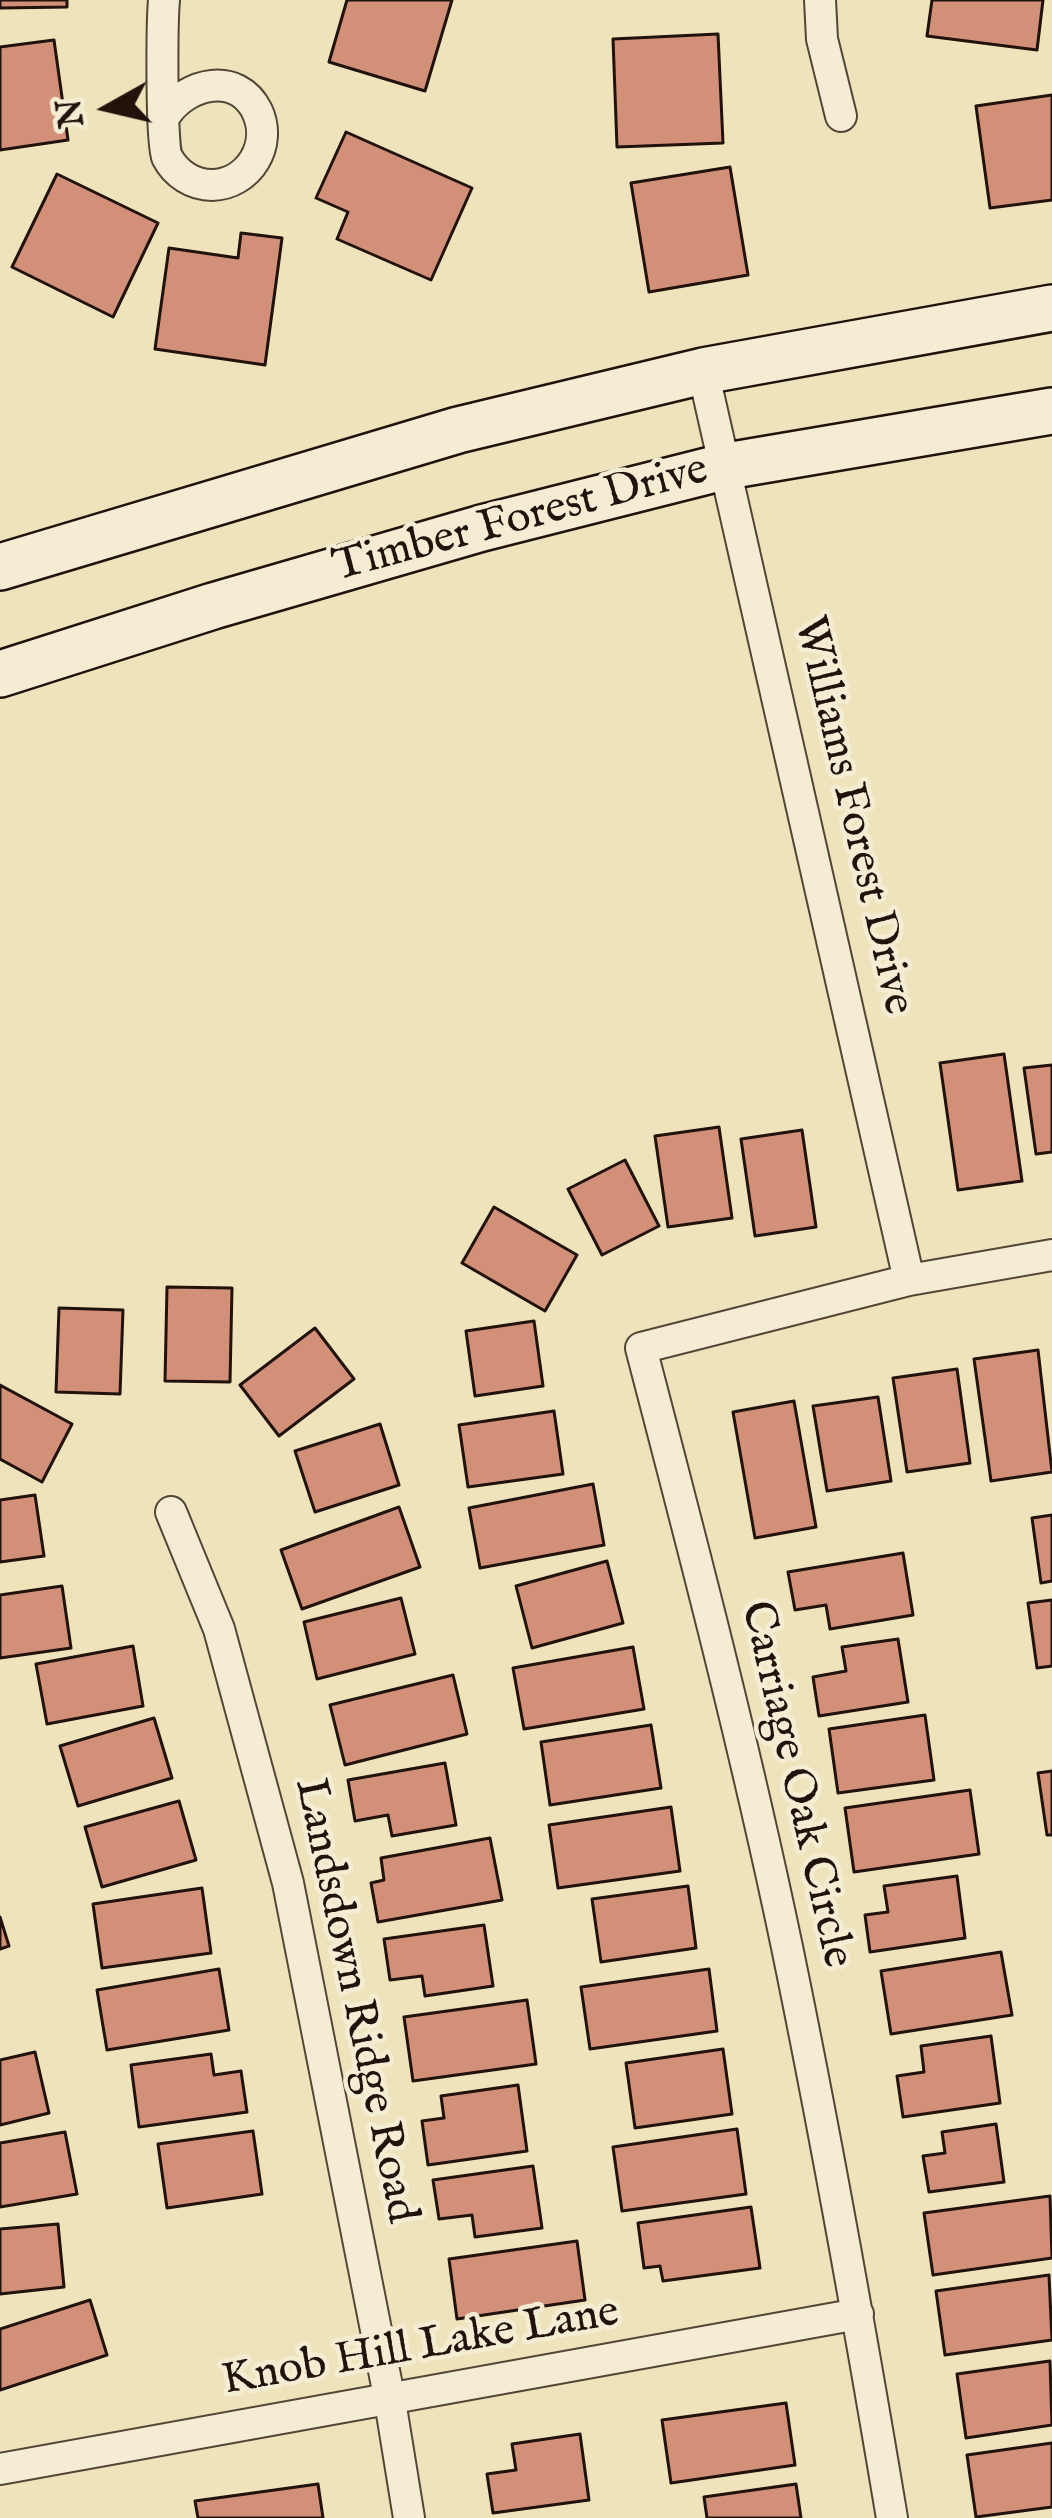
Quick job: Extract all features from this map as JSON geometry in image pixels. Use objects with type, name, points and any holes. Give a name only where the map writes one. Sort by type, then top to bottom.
[{"type":"main road","points":[[0,567],[458,430],[703,371],[1052,308]]},
{"type":"main road","name":"Timber Forest Drive","points":[[0,674],[460,534],[727,466],[1052,411]]},
{"type":"street","points":[[164,0],[166,114]]},
{"type":"street","points":[[820,0],[822,39],[841,116]]},
{"type":"street","name":"Williams Forest Drive","points":[[703,371],[909,1280]]},
{"type":"street","points":[[909,1280],[1052,1255]]},
{"type":"street","name":"Carriage Oak Circle","points":[[892,2518],[858,2314],[776,1900],[714,1628],[640,1348],[909,1280]]},
{"type":"street","name":"Landsdown Ridge Road","points":[[171,1512],[218,1629],[288,1883],[409,2518]]},
{"type":"street","name":"Knob Hill Lake Lane","points":[[0,2469],[858,2314]]},
{"type":"building","points":[[0,0],[67,0],[67,7],[0,8]]},
{"type":"building","points":[[347,0],[452,0],[425,91],[329,62]]},
{"type":"building","points":[[932,0],[1043,0],[1037,50],[927,36]]},
{"type":"building","points":[[718,34],[723,143],[617,147],[613,39]]},
{"type":"building","points":[[54,40],[68,140],[0,150],[0,47]]},
{"type":"building","points":[[1052,95],[1052,200],[990,208],[976,106]]},
{"type":"building","points":[[346,132],[472,188],[431,280],[337,239],[348,212],[316,198]]},
{"type":"building","points":[[730,167],[748,275],[649,292],[631,183]]},
{"type":"building","points":[[57,174],[158,223],[113,317],[12,267]]},
{"type":"building","points":[[241,233],[282,238],[265,365],[155,349],[169,248],[238,258]]},
{"type":"building","points":[[1004,1054],[1022,1181],[958,1190],[940,1063]]},
{"type":"building","points":[[1052,1065],[1052,1152],[1036,1154],[1024,1068]]},
{"type":"building","points":[[719,1127],[732,1218],[668,1227],[655,1136]]},
{"type":"building","points":[[802,1130],[816,1227],[755,1236],[741,1139]]},
{"type":"building","points":[[625,1160],[659,1226],[602,1255],[568,1189]]},
{"type":"building","points":[[494,1207],[577,1255],[545,1311],[462,1263]]},
{"type":"building","points":[[167,1287],[232,1288],[230,1382],[165,1381]]},
{"type":"building","points":[[59,1308],[123,1310],[120,1394],[56,1392]]},
{"type":"building","points":[[534,1321],[543,1386],[475,1396],[466,1331]]},
{"type":"building","points":[[315,1328],[354,1379],[279,1436],[240,1385]]},
{"type":"building","points":[[1038,1350],[1052,1472],[991,1481],[974,1359]]},
{"type":"building","points":[[957,1369],[970,1463],[907,1472],[893,1378]]},
{"type":"building","points":[[0,1385],[72,1424],[42,1482],[0,1459]]},
{"type":"building","points":[[878,1397],[891,1481],[827,1491],[813,1406]]},
{"type":"building","points":[[794,1401],[816,1527],[755,1538],[733,1412]]},
{"type":"building","points":[[554,1411],[563,1474],[468,1487],[459,1425]]},
{"type":"building","points":[[380,1424],[399,1485],[315,1512],[295,1451]]},
{"type":"building","points":[[593,1484],[604,1545],[480,1568],[469,1508]]},
{"type":"building","points":[[35,1495],[44,1556],[0,1562],[0,1500]]},
{"type":"building","points":[[399,1507],[420,1567],[302,1609],[281,1550]]},
{"type":"building","points":[[1052,1515],[1052,1581],[1041,1583],[1032,1518]]},
{"type":"building","points":[[903,1553],[913,1615],[830,1629],[826,1605],[795,1610],[788,1572]]},
{"type":"building","points":[[607,1561],[623,1623],[532,1648],[516,1586]]},
{"type":"building","points":[[62,1586],[71,1648],[0,1658],[0,1595]]},
{"type":"building","points":[[401,1598],[415,1654],[317,1679],[304,1622]]},
{"type":"building","points":[[1052,1600],[1052,1666],[1037,1668],[1028,1603]]},
{"type":"building","points":[[898,1639],[908,1702],[819,1716],[813,1677],[846,1671],[842,1647]]},
{"type":"building","points":[[133,1646],[143,1706],[47,1724],[36,1664]]},
{"type":"building","points":[[633,1647],[644,1709],[524,1729],[513,1668]]},
{"type":"building","points":[[453,1675],[467,1734],[345,1765],[330,1705]]},
{"type":"building","points":[[925,1715],[934,1780],[838,1793],[829,1729]]},
{"type":"building","points":[[154,1718],[172,1778],[78,1806],[60,1746]]},
{"type":"building","points":[[651,1725],[661,1788],[550,1805],[541,1742]]},
{"type":"building","points":[[445,1763],[456,1825],[392,1836],[388,1815],[355,1821],[348,1780]]},
{"type":"building","points":[[1052,1771],[1052,1835],[1047,1835],[1038,1773]]},
{"type":"building","points":[[970,1790],[979,1854],[854,1872],[845,1808]]},
{"type":"building","points":[[179,1801],[196,1860],[102,1887],[85,1827]]},
{"type":"building","points":[[671,1807],[680,1871],[558,1888],[549,1825]]},
{"type":"building","points":[[490,1838],[502,1900],[378,1922],[371,1883],[384,1880],[381,1858]]},
{"type":"building","points":[[957,1876],[965,1938],[870,1952],[865,1915],[888,1912],[884,1886]]},
{"type":"building","points":[[688,1886],[696,1948],[601,1962],[592,1899]]},
{"type":"building","points":[[202,1888],[211,1953],[102,1968],[93,1904]]},
{"type":"building","points":[[0,1917],[9,1946],[0,1949]]},
{"type":"building","points":[[484,1925],[493,1986],[425,1996],[422,1976],[390,1980],[384,1939]]},
{"type":"building","points":[[1001,1952],[1012,2015],[891,2034],[881,1971]]},
{"type":"building","points":[[219,1969],[229,2030],[107,2050],[97,1990]]},
{"type":"building","points":[[709,1969],[717,2031],[590,2049],[581,1987]]},
{"type":"building","points":[[527,2000],[536,2064],[413,2081],[404,2017]]},
{"type":"building","points":[[991,2036],[1000,2103],[903,2117],[897,2076],[924,2072],[921,2046]]},
{"type":"building","points":[[723,2049],[732,2114],[635,2128],[626,2063]]},
{"type":"building","points":[[35,2052],[49,2113],[0,2125],[0,2060]]},
{"type":"building","points":[[211,2054],[214,2075],[241,2071],[247,2112],[139,2127],[131,2065]]},
{"type":"building","points":[[518,2085],[527,2151],[428,2165],[422,2121],[444,2118],[441,2096]]},
{"type":"building","points":[[996,2124],[1004,2182],[929,2192],[923,2156],[945,2153],[942,2132]]},
{"type":"building","points":[[737,2129],[746,2194],[622,2211],[613,2147]]},
{"type":"building","points":[[253,2131],[262,2194],[167,2208],[158,2144]]},
{"type":"building","points":[[65,2132],[77,2194],[0,2207],[0,2143]]},
{"type":"building","points":[[533,2166],[542,2228],[475,2237],[472,2215],[439,2219],[433,2180]]},
{"type":"building","points":[[1050,2196],[1052,2258],[933,2275],[924,2213]]},
{"type":"building","points":[[751,2207],[760,2268],[663,2281],[660,2266],[644,2268],[638,2223]]},
{"type":"building","points":[[58,2224],[64,2287],[0,2294],[0,2229]]},
{"type":"building","points":[[577,2241],[585,2300],[457,2319],[449,2259]]},
{"type":"building","points":[[1049,2275],[1052,2340],[945,2355],[936,2291]]},
{"type":"building","points":[[90,2300],[107,2355],[0,2390],[0,2329]]},
{"type":"building","points":[[1050,2361],[1052,2425],[966,2438],[957,2374]]},
{"type":"building","points":[[786,2403],[795,2465],[671,2483],[662,2420]]},
{"type":"building","points":[[580,2434],[589,2500],[493,2513],[487,2474],[516,2470],[512,2444]]},
{"type":"building","points":[[1052,2443],[1052,2507],[976,2517],[967,2455]]},
{"type":"building","points":[[318,2484],[323,2518],[198,2518],[195,2501]]},
{"type":"building","points":[[796,2484],[801,2518],[707,2518],[704,2497]]}]
